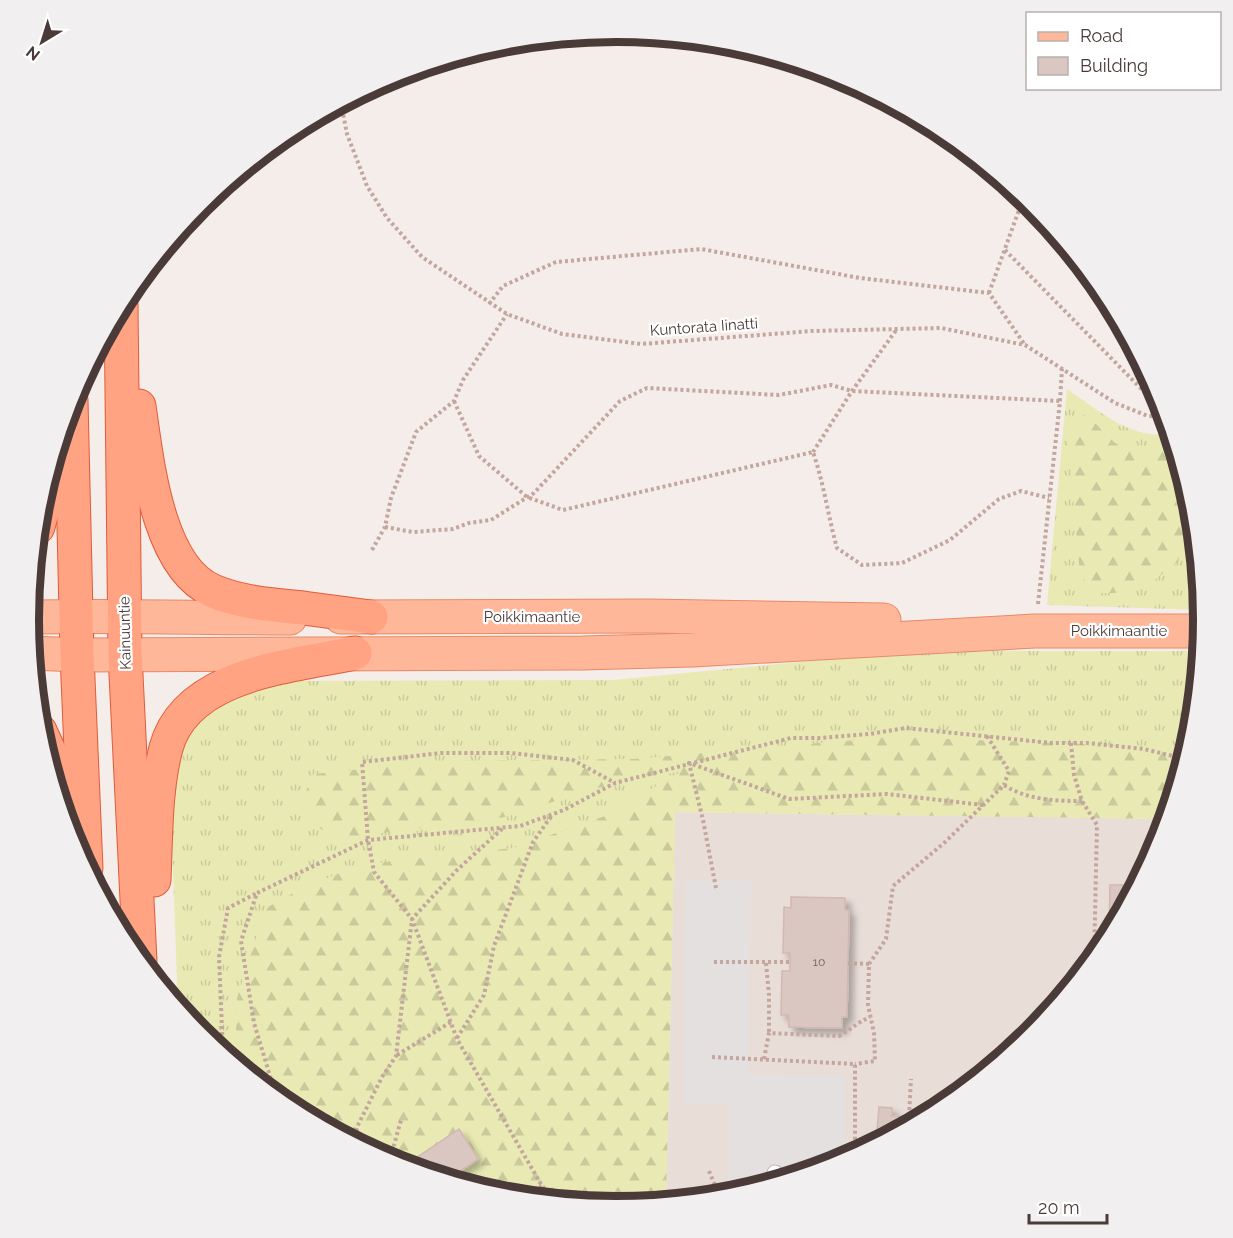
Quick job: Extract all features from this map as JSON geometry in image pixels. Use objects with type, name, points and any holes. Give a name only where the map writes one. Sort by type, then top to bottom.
[{"type":"highway","points":[[128,312],[133,367],[149,470],[160,516],[172,550],[191,575],[211,590],[237,599],[268,605],[371,617]]},
{"type":"highway","name":"Kainuuntie","points":[[121,322],[125,654],[139,945]]},
{"type":"highway","points":[[72,429],[77,654],[85,844]]},
{"type":"highway","points":[[150,959],[160,775],[166,745],[178,722],[196,703],[222,685],[245,677],[355,652]]},
{"type":"main road","name":"Poikkimaantie","points":[[39,617],[124,615],[174,618],[774,617],[875,620],[1035,631]]},
{"type":"main road","name":"Poikkimaantie","points":[[40,653],[583,653],[692,650],[1035,631],[1194,631]]},
{"type":"path","name":"Kuntorata Iinatti","points":[[343,111],[347,134],[367,186],[387,218],[422,257],[507,314],[562,334],[641,344],[812,331],[941,328],[1025,345],[1115,403],[1148,416],[1157,416]]},
{"type":"path","points":[[990,293],[1020,207]]},
{"type":"path","points":[[489,304],[503,286],[556,262],[701,249],[860,278],[990,293],[1025,345]]},
{"type":"path","points":[[1005,250],[1150,399]]},
{"type":"path","points":[[372,550],[385,527],[391,498],[416,432],[454,401],[463,380],[507,314]]},
{"type":"path","points":[[454,401],[479,456],[527,497],[562,510],[813,452],[852,391],[897,329]]},
{"type":"path","points":[[1035,631],[1062,369]]},
{"type":"path","points":[[385,527],[412,532],[453,529],[469,523],[491,520],[534,493],[620,400],[647,388],[779,394],[831,385],[852,391],[1060,401]]},
{"type":"path","points":[[813,452],[823,481],[837,548],[862,565],[902,563],[950,540],[999,499],[1021,490],[1049,498]]},
{"type":"path","points":[[222,1040],[219,957],[228,908],[368,840],[520,826],[552,814],[615,783],[790,738],[869,734],[906,728],[1144,749],[1177,757]]},
{"type":"path","points":[[712,1057],[855,1064],[875,1061],[874,1033],[868,1005],[869,964],[886,939],[893,886],[944,843],[1004,785],[1009,771],[987,736]]},
{"type":"path","points":[[1071,743],[1074,775],[1082,801],[1097,825],[1094,944]]},
{"type":"path","points":[[549,1193],[542,1186],[457,1039],[412,919],[374,872],[368,840],[362,762],[441,753],[511,753],[573,760],[615,783]]},
{"type":"path","points":[[689,763],[789,799],[887,794],[983,805]]},
{"type":"path","points":[[689,763],[716,888]]},
{"type":"path","points":[[1004,785],[1014,792],[1055,801],[1082,801]]},
{"type":"path","points":[[457,1039],[484,995],[494,946],[533,842],[552,814]]},
{"type":"path","points":[[396,1056],[412,919],[457,870],[505,827]]},
{"type":"path","points":[[257,893],[241,941],[254,1023],[272,1082]]},
{"type":"path","points":[[714,962],[790,962]]},
{"type":"path","points":[[764,1059],[769,1033],[766,963]]},
{"type":"path","points":[[848,963],[869,964]]},
{"type":"path","points":[[769,1033],[839,1036],[859,1021],[870,1017]]},
{"type":"path","points":[[356,1134],[356,1129],[382,1077],[396,1056],[450,1022]]},
{"type":"path","points":[[855,1064],[855,1145]]},
{"type":"path","points":[[909,1116],[911,1079]]},
{"type":"path","points":[[396,1153],[394,1145],[401,1120]]},
{"type":"path","points":[[356,1129],[362,1137]]},
{"type":"path","points":[[709,1171],[716,1187]]},
{"type":"path","points":[[535,1191],[542,1186]]},
{"type":"shaded area","points":[[675,812],[1158,819],[1117,908],[1075,971],[1025,1027],[968,1077],[905,1119],[837,1153],[766,1177],[692,1192],[666,1194]]},
{"type":"shaded area","points":[[686,879],[751,880],[748,1074],[845,1075],[844,1150],[766,1177],[728,1185],[729,1105],[683,1104]]},
{"type":"green space","points":[[1067,389],[1103,414],[1130,429],[1144,433],[1163,433],[1183,506],[1193,581],[1194,610],[1047,605]]},
{"type":"green space","points":[[1086,414],[1115,443],[1139,451],[1169,452],[1186,525],[1178,562],[1144,588],[1114,593],[1096,593],[1080,575],[1068,440],[1074,419]]},
{"type":"green space","points":[[915,651],[1193,651],[1183,732],[1158,819],[675,812],[666,1194],[616,1196],[541,1192],[467,1177],[396,1153],[328,1119],[265,1077],[208,1027],[178,995],[170,790],[177,752],[191,726],[211,710],[235,696],[286,681],[613,680]]},
{"type":"green space","points":[[890,737],[1175,747],[1177,757],[1158,819],[675,812],[666,1194],[616,1196],[541,1192],[467,1177],[431,1166],[396,1153],[328,1119],[265,1077],[235,1052],[237,998],[266,908],[295,892],[359,865],[513,848],[605,816],[682,771],[593,789],[505,817],[337,839],[316,826],[303,797],[314,774],[440,761],[633,759]]},
{"type":"building","points":[[1110,885],[1123,885],[1123,891],[1125,891],[1109,920]]},
{"type":"building","points":[[791,897],[845,898],[845,910],[849,910],[847,1017],[842,1017],[842,1028],[789,1027],[789,1015],[781,1015],[782,971],[790,971],[790,953],[783,953],[784,907],[791,908]]},
{"type":"building","points":[[879,1107],[892,1108],[892,1116],[909,1117],[905,1119],[877,1134]]},
{"type":"building","points":[[459,1129],[478,1159],[456,1174],[418,1161],[416,1158]]}]
